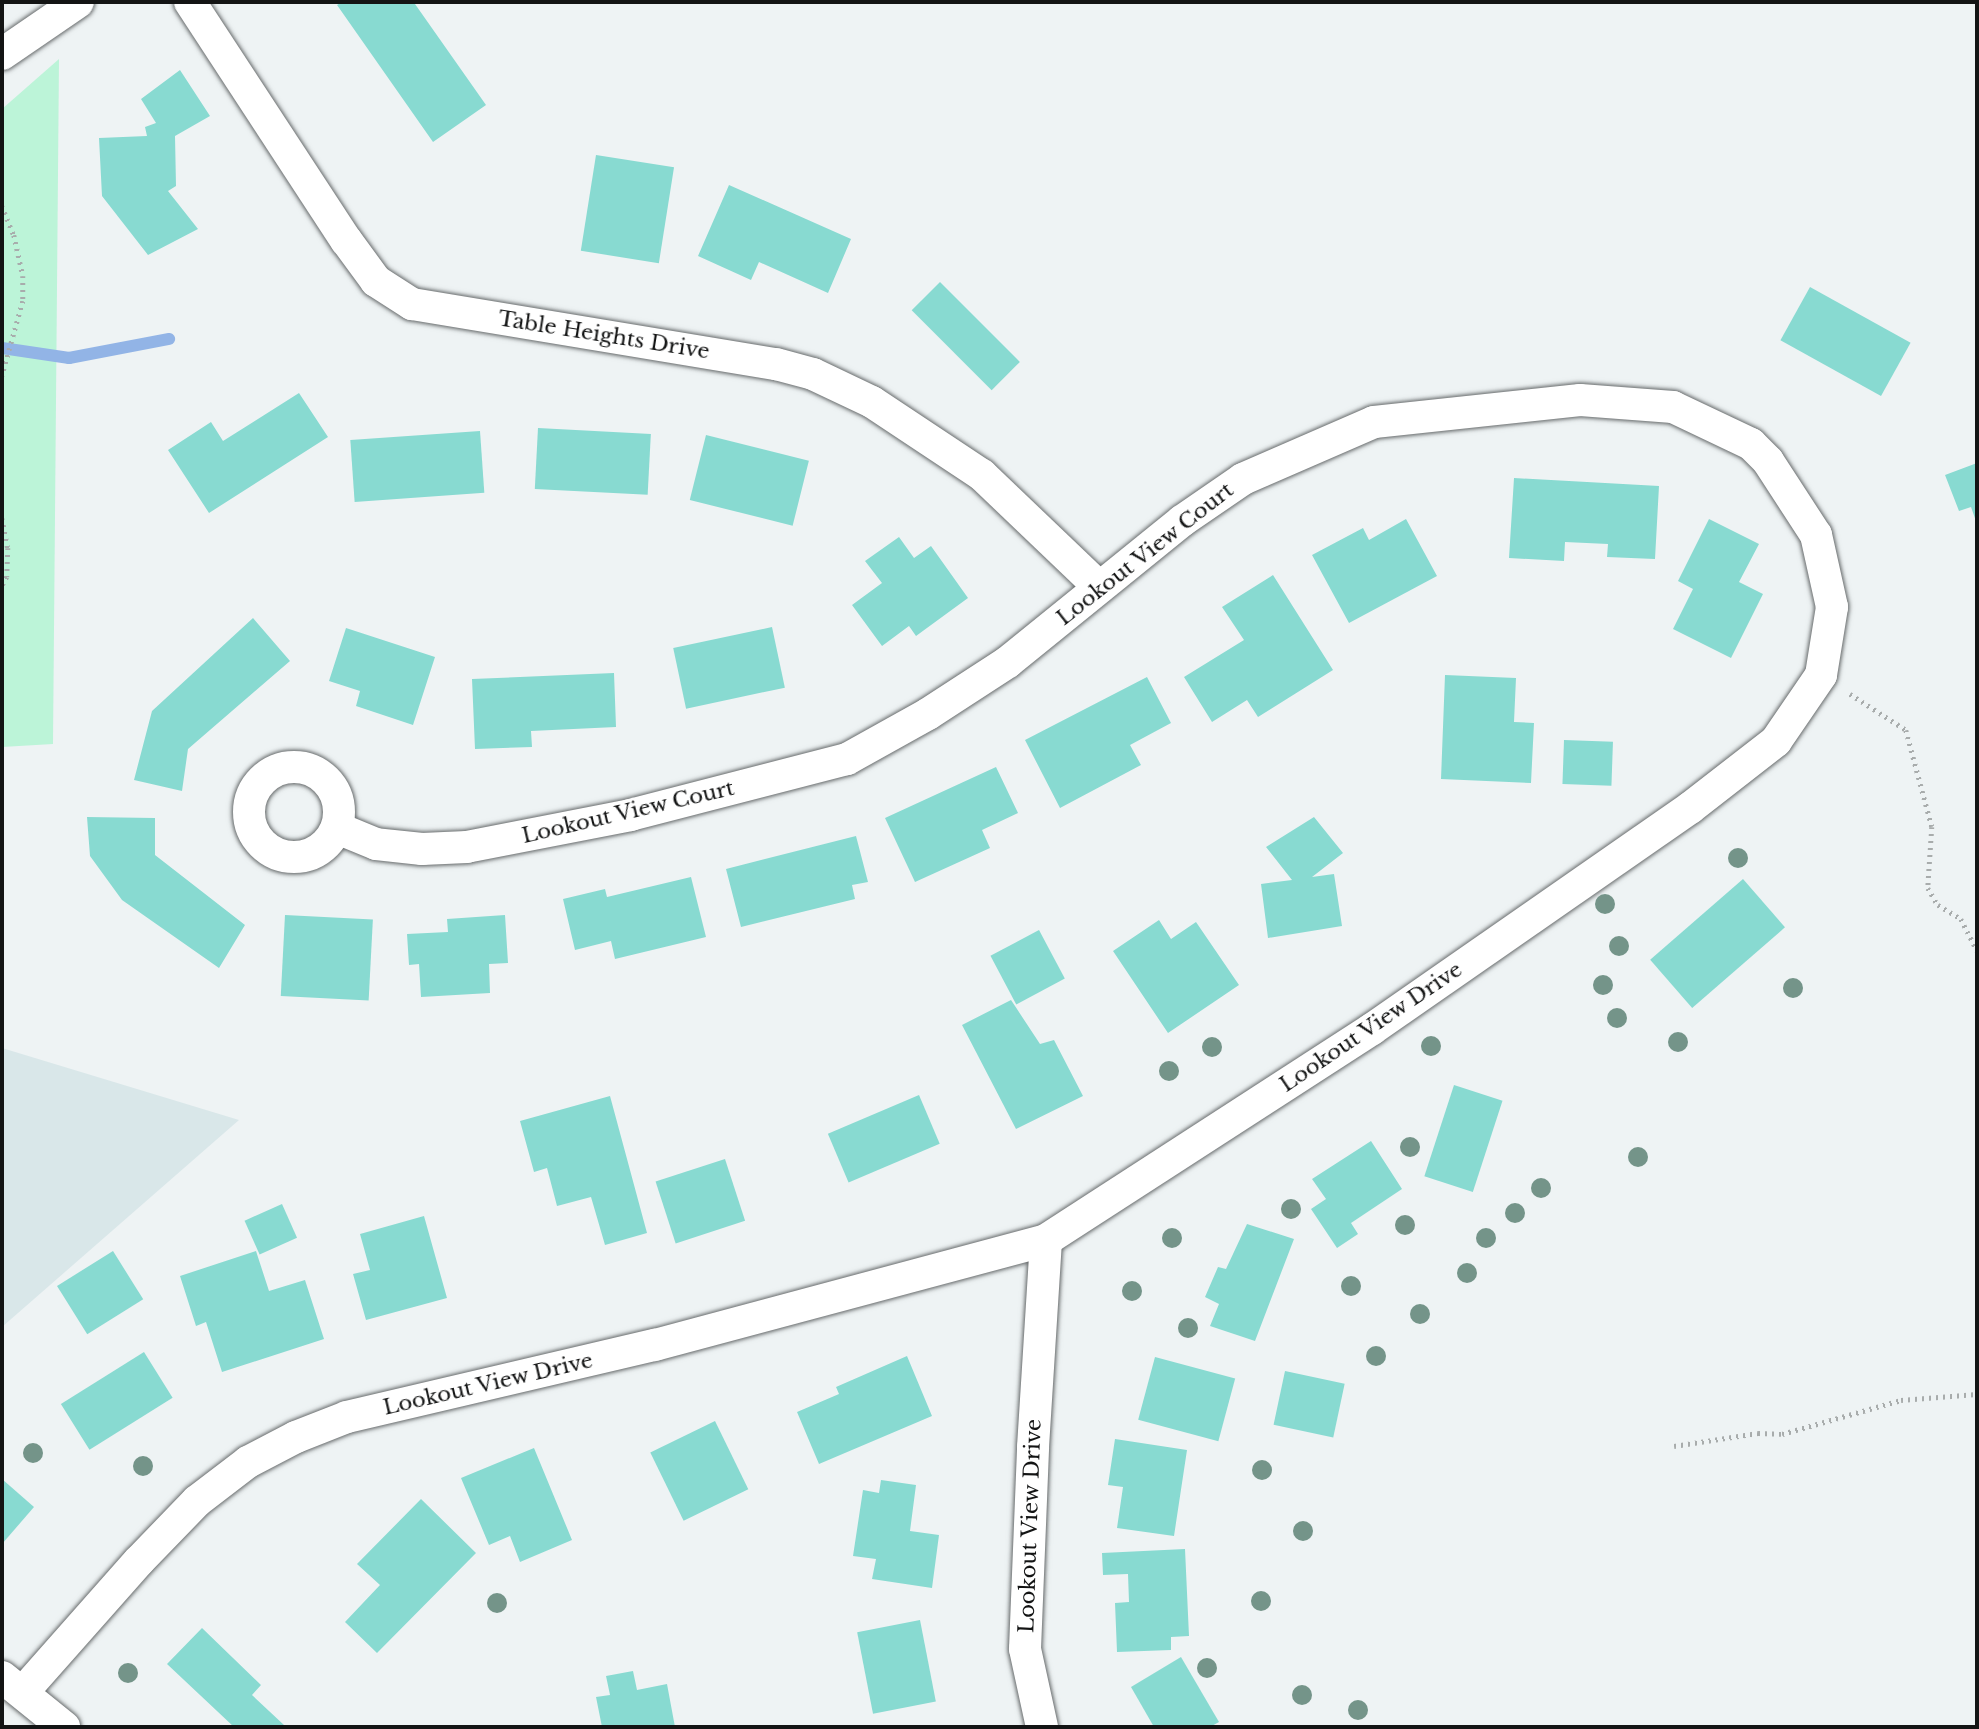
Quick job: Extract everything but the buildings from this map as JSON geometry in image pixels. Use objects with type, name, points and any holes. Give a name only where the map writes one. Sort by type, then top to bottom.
[{"type":"street","points":[[2,54],[78,2]]},
{"type":"street","name":"Table Heights Drive","points":[[190,2],[346,240],[376,281],[385,287],[412,304],[776,364],[813,374],[872,402],[982,475],[1099,587]]},
{"type":"street","name":"Lookout View Court","points":[[337,828],[376,844],[422,849],[467,848],[631,815],[846,759],[928,714],[1008,662],[1182,521],[1242,479],[1374,422],[1580,400],[1673,407],[1751,443],[1768,461],[1816,535],[1832,607],[1821,675],[1776,741],[1690,808]]},
{"type":"street","name":"Lookout View Drive","points":[[12,1684],[197,1501],[248,1462],[296,1437],[347,1417],[655,1345],[1046,1240],[1372,1029],[1690,808]]},
{"type":"street","name":"Lookout View Drive","points":[[1042,1727],[1025,1648],[1033,1447],[1046,1240]]},
{"type":"street","points":[[12,1684],[64,1727]]},
{"type":"path","points":[[2,206],[14,235],[23,276],[23,301],[2,374]]},
{"type":"path","points":[[2,519],[8,548],[7,577],[2,586]]},
{"type":"path","points":[[1821,675],[1906,730],[1932,827],[1928,888],[1938,905],[1961,919],[1977,951]]},
{"type":"path","points":[[1674,1446],[1758,1433],[1782,1434],[1901,1400],[1977,1394]]},
{"type":"shaded area","points":[[2,1048],[239,1120],[2,1327]]},
{"type":"green space","points":[[59,59],[53,744],[2,747],[2,109]]},
{"type":"waterway","points":[[2,348],[69,358],[169,339]]}]
